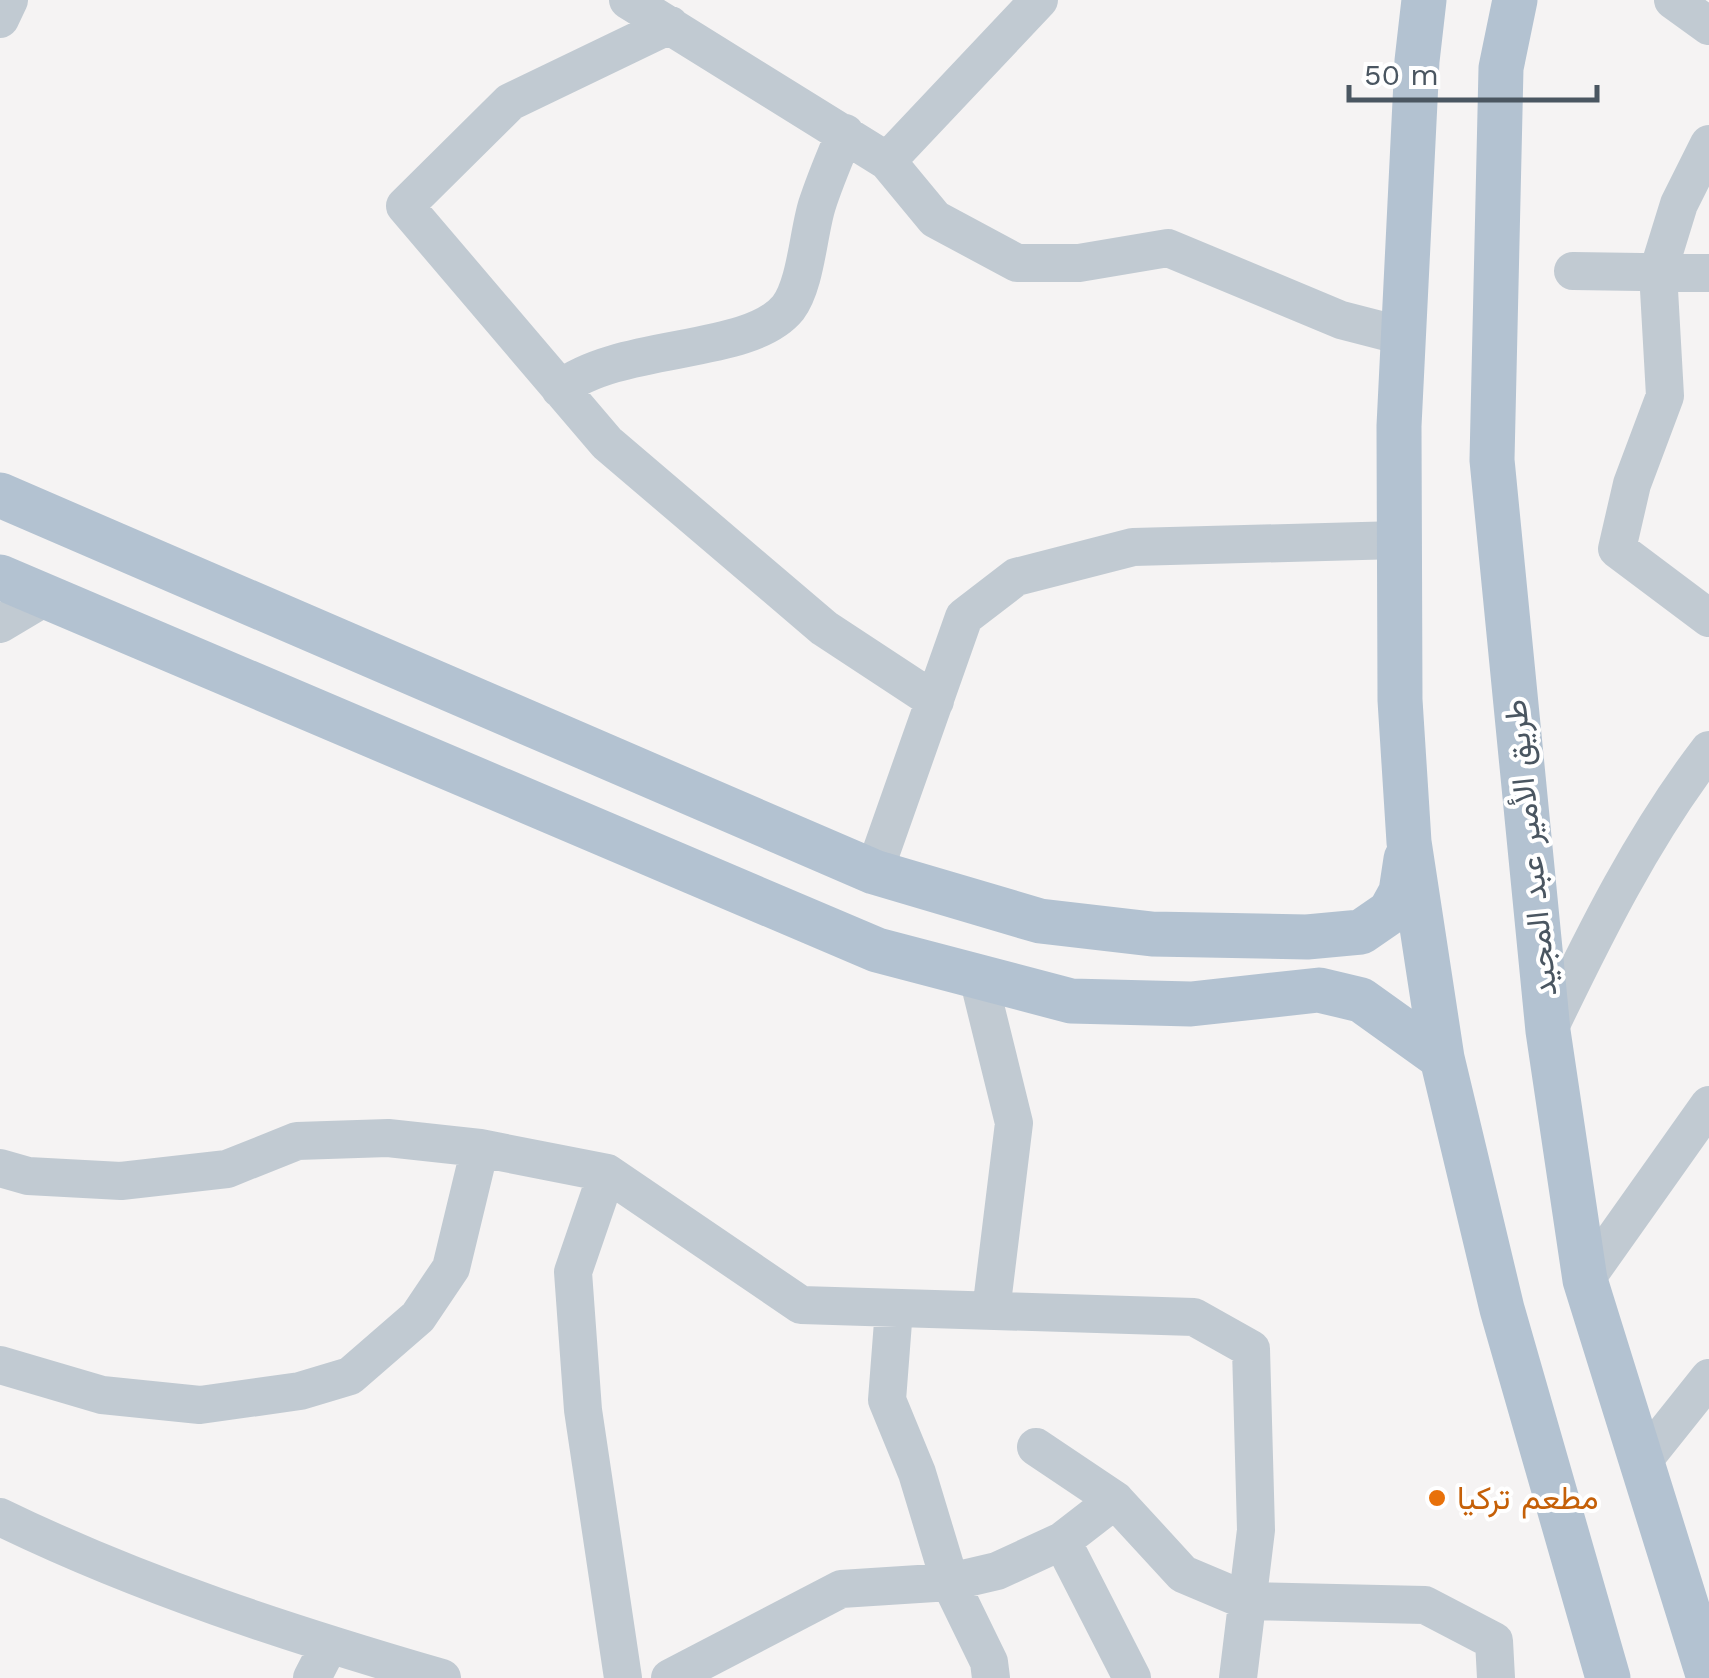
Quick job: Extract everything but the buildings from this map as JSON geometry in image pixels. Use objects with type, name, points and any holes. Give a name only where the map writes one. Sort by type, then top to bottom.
[{"type":"main road","points":[[1424,0],[1417,61],[1403,336],[1399,540],[1400,700],[1408,842],[1442,1058],[1502,1309],[1608,1678]]},
{"type":"main road","name":"طريق الأمير عبد المجيد","points":[[1515,0],[1501,68],[1492,460],[1548,1031],[1585,1280],[1705,1657]]},
{"type":"main road","points":[[0,495],[874,872],[1040,920],[1152,934],[1307,938],[1362,932],[1390,912],[1401,892],[1408,842]]},
{"type":"main road","points":[[0,576],[877,950],[1071,1001],[1191,1004],[1319,990],[1361,1000],[1442,1058]]},
{"type":"street","points":[[0,19],[8,0]]},
{"type":"street","points":[[628,0],[887,161],[935,218],[1017,263],[1079,262],[1168,248],[1341,320],[1403,336]]},
{"type":"street","points":[[887,161],[1039,0]]},
{"type":"street","points":[[1673,0],[1709,26]]},
{"type":"street","points":[[670,26],[510,102],[406,206],[606,443],[824,628],[935,702]]},
{"type":"street","points":[[560,388],[577,376],[628,358],[749,334],[789,307],[802,270],[816,206],[844,133]]},
{"type":"street","points":[[1709,144],[1679,204],[1658,272],[1665,396],[1632,484],[1618,549],[1709,618]]},
{"type":"street","points":[[1573,271],[1709,273]]},
{"type":"street","points":[[874,872],[964,617],[1016,577],[1133,547],[1399,540]]},
{"type":"street","points":[[0,624],[46,596]]},
{"type":"street","points":[[1548,1031],[1594,934],[1668,803],[1709,750]]},
{"type":"street","points":[[978,977],[1014,1123],[991,1311]]},
{"type":"street","points":[[1585,1280],[1709,1106]]},
{"type":"street","points":[[0,1168],[28,1176],[121,1181],[227,1169],[297,1141],[388,1138],[480,1148],[607,1173],[801,1306],[1194,1318],[1251,1350],[1256,1530],[1238,1678]]},
{"type":"street","points":[[0,1365],[102,1394],[200,1404],[300,1392],[350,1376],[418,1317],[451,1268],[480,1148]]},
{"type":"street","points":[[607,1173],[573,1272],[583,1410],[623,1678]]},
{"type":"street","points":[[894,1308],[887,1400],[917,1473],[950,1582],[989,1662],[991,1678]]},
{"type":"street","points":[[1642,1462],[1709,1378]]},
{"type":"street","points":[[1036,1447],[1115,1500],[1183,1574],[1247,1601],[1425,1604],[1494,1641],[1496,1678]]},
{"type":"street","points":[[670,1678],[841,1589],[950,1582],[997,1571],[1062,1541],[1115,1500]]},
{"type":"street","points":[[0,1517],[164,1588],[329,1645],[442,1678]]},
{"type":"street","points":[[1062,1541],[1132,1678]]},
{"type":"street","points":[[312,1678],[329,1645]]},
{"type":"place","name":"مطعم تركيا","points":[[1437,1498]]}]
